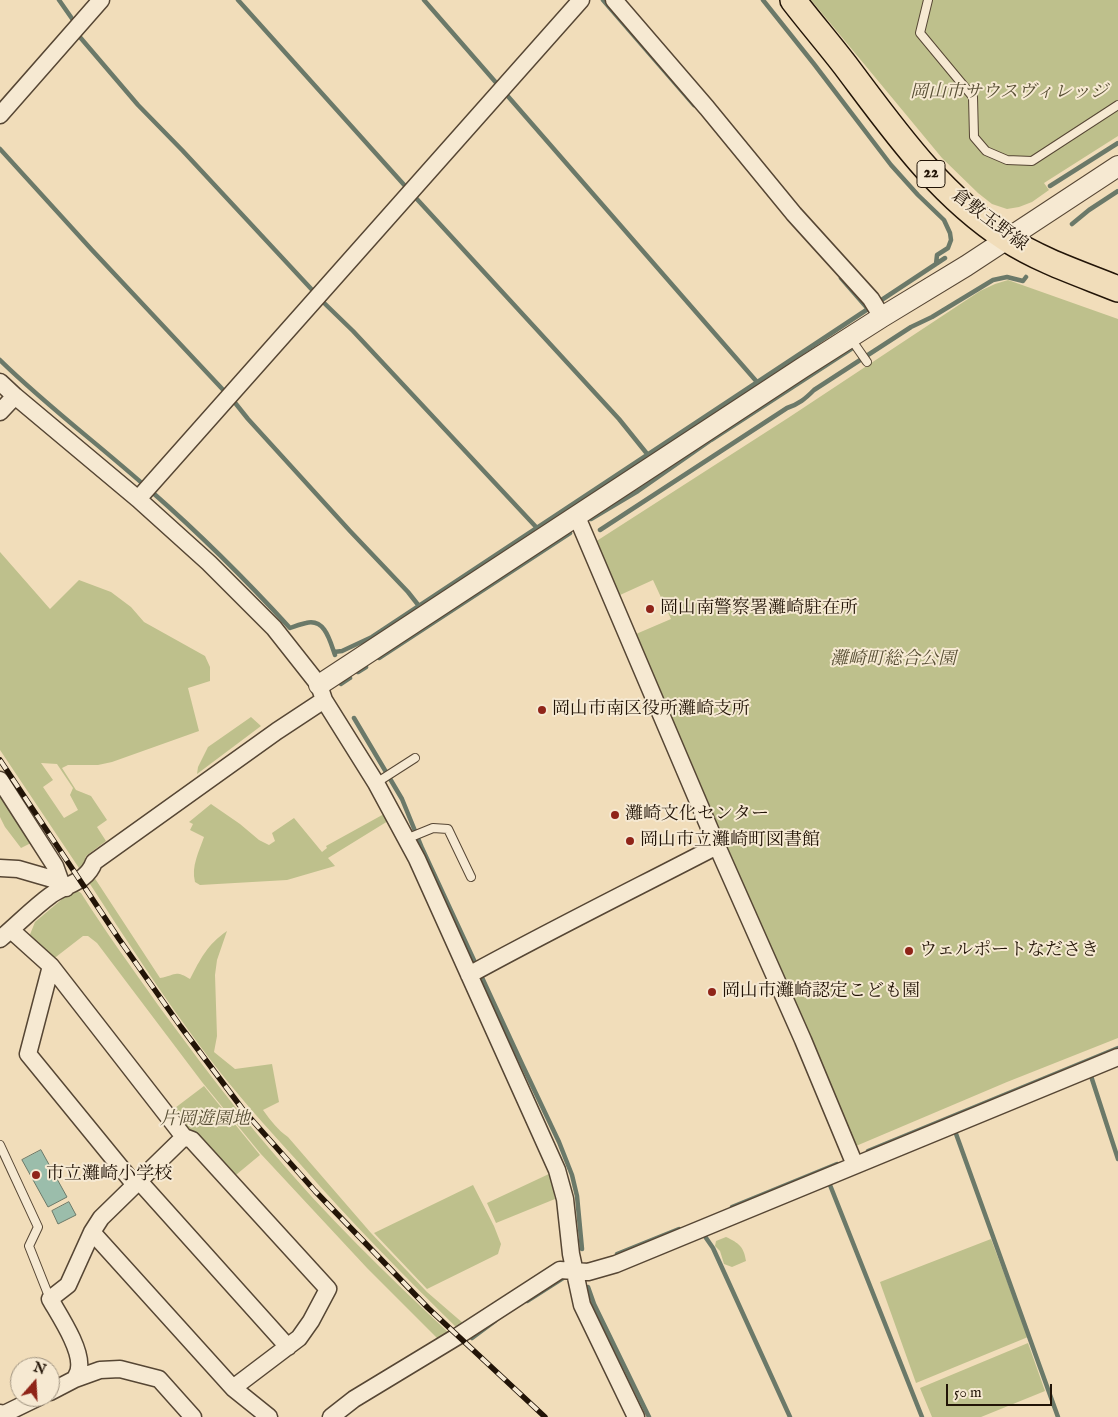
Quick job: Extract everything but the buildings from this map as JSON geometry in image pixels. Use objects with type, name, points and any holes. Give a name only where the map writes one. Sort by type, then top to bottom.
[{"type":"main road","name":"倉敷玉野線","points":[[793,0],[914,156],[954,197],[1007,239],[1054,264],[1118,289]]},
{"type":"street","points":[[0,115],[101,0]]},
{"type":"street","points":[[145,492],[581,0]]},
{"type":"street","points":[[614,0],[707,108],[794,214],[877,309]]},
{"type":"street","points":[[233,1388],[299,1338],[311,1321],[328,1289],[192,1140],[184,1137],[51,966],[5,934],[63,884],[91,871],[94,862],[276,731],[322,693],[577,517],[855,345],[877,309],[924,293],[1118,166]]},
{"type":"street","points":[[0,382],[15,396],[145,492],[209,563],[274,628],[384,778],[413,836],[417,859],[475,972],[557,1170],[564,1199],[571,1254],[582,1305],[636,1417]]},
{"type":"street","points":[[0,412],[15,396]]},
{"type":"street","points":[[577,517],[717,846],[785,997],[855,1166]]},
{"type":"street","points":[[0,780],[55,866],[63,884]]},
{"type":"street","points":[[475,972],[569,921],[599,908],[717,846]]},
{"type":"street","points":[[0,868],[18,869],[56,880],[63,884]]},
{"type":"street","points":[[51,966],[28,1054],[137,1183],[288,1347]]},
{"type":"street","points":[[331,1417],[354,1399],[458,1336],[560,1270],[588,1272],[616,1264],[1118,1057]]},
{"type":"street","points":[[75,1379],[79,1369],[79,1358],[70,1333],[50,1298],[68,1285],[92,1232],[101,1218],[184,1137]]},
{"type":"street","points":[[92,1232],[233,1388],[269,1417]]},
{"type":"street","points":[[60,1387],[100,1370],[120,1369],[159,1379],[193,1417]]},
{"type":"street","points":[[0,1414],[18,1407]]},
{"type":"lane","points":[[928,0],[920,33],[973,97],[974,137],[986,150],[1007,160],[1032,161],[1118,105]]},
{"type":"lane","points":[[855,345],[867,362]]},
{"type":"lane","points":[[384,778],[415,758]]},
{"type":"lane","points":[[413,836],[433,828],[448,829],[472,877]]},
{"type":"lane","points":[[0,1145],[38,1227],[29,1246],[50,1298]]},
{"type":"green space","name":"岡山市サウスヴィレッジ","points":[[811,0],[1118,0],[1118,136],[1044,183],[1049,190],[1032,202],[1007,209],[992,204],[942,158]]},
{"type":"green space","name":"灘崎町総合公園","points":[[1008,280],[1118,319],[1118,1038],[1007,1082],[856,1146],[636,634],[671,619],[653,580],[620,595],[595,542],[788,418],[980,291]]},
{"type":"green space","points":[[0,552],[50,609],[79,580],[111,592],[131,607],[144,622],[205,656],[210,667],[210,681],[188,688],[199,731],[112,762],[98,765],[68,765],[62,768],[76,790],[91,796],[107,820],[97,827],[106,841],[86,856],[83,865],[79,868],[0,750]],"holes":[[[41,763],[57,764],[73,788],[70,795],[78,810],[64,818],[43,787],[53,780]]]},
{"type":"green space","points":[[251,717],[261,726],[197,774],[198,767],[208,747]]},
{"type":"green space","points":[[0,791],[33,842],[21,848],[0,817]]},
{"type":"green space","points":[[211,804],[259,840],[269,845],[275,841],[272,833],[294,818],[322,852],[327,848],[326,846],[384,814],[388,821],[328,858],[335,866],[287,880],[200,885],[195,882],[194,870],[204,837],[190,830],[193,824],[189,822]]},
{"type":"green space","points":[[94,877],[160,978],[181,974],[190,979],[209,947],[227,931],[217,960],[215,975],[217,1036],[214,1052],[235,1069],[272,1064],[279,1102],[263,1110],[371,1233],[427,1292],[464,1324],[458,1329],[339,1207],[226,1080],[173,1008],[88,881]]},
{"type":"green space","points":[[76,890],[81,893],[185,1042],[290,1173],[357,1244],[451,1335],[440,1341],[367,1268],[260,1153],[202,1082],[97,943],[88,936],[83,936],[52,960],[29,937],[35,922],[67,895]]},
{"type":"green space","name":"片岡遊園地","points":[[204,1086],[260,1155],[231,1179],[171,1111]]},
{"type":"green space","points":[[551,1173],[555,1199],[496,1223],[487,1203]]},
{"type":"green space","points":[[473,1185],[501,1244],[498,1254],[427,1289],[374,1233]]},
{"type":"green space","points":[[726,1237],[740,1246],[746,1261],[732,1267],[724,1264],[720,1251],[715,1246],[716,1241]]},
{"type":"green space","points":[[991,1239],[1028,1337],[916,1383],[880,1282]]},
{"type":"green space","points":[[1028,1343],[1045,1391],[981,1417],[932,1417],[920,1388]]},
{"type":"shaded area","points":[[41,1150],[67,1197],[48,1207],[22,1160]]},
{"type":"shaded area","points":[[69,1202],[76,1215],[58,1224],[52,1211]]},
{"type":"waterway","points":[[59,0],[73,20]]},
{"type":"waterway","points":[[238,0],[415,197],[619,419],[648,455]]},
{"type":"waterway","points":[[424,0],[757,382]]},
{"type":"waterway","points":[[603,0],[694,105]]},
{"type":"waterway","points":[[763,0],[891,165],[944,220],[951,240],[948,248],[937,255],[936,264]]},
{"type":"waterway","points":[[79,36],[138,105],[315,293]]},
{"type":"waterway","points":[[1050,186],[1118,143]]},
{"type":"waterway","points":[[0,149],[227,394]]},
{"type":"waterway","points":[[1072,224],[1118,191]]},
{"type":"waterway","points":[[334,652],[342,651],[372,637],[945,258]]},
{"type":"waterway","points":[[600,530],[787,408],[802,401],[814,390],[911,327],[932,317],[993,280],[1007,277],[1023,281],[1026,277]]},
{"type":"waterway","points":[[841,278],[868,309]]},
{"type":"waterway","points":[[320,299],[353,331],[537,528]]},
{"type":"waterway","points":[[591,519],[638,491],[711,440],[851,349]]},
{"type":"waterway","points":[[0,360],[188,525],[240,575],[290,628],[312,622],[322,627],[329,637],[335,655]]},
{"type":"waterway","points":[[232,399],[248,419],[419,606]]},
{"type":"waterway","points":[[379,658],[570,533]]},
{"type":"waterway","points":[[358,672],[366,667]]},
{"type":"waterway","points":[[341,684],[350,678]]},
{"type":"waterway","points":[[354,718],[402,799],[422,848],[559,1142],[572,1175],[577,1196],[582,1249]]},
{"type":"waterway","points":[[868,1151],[1118,1048]]},
{"type":"waterway","points":[[1091,1076],[1118,1159]]},
{"type":"waterway","points":[[955,1131],[1058,1417]]},
{"type":"waterway","points":[[732,1207],[837,1164]]},
{"type":"waterway","points":[[830,1185],[922,1417]]},
{"type":"waterway","points":[[617,1254],[679,1229]]},
{"type":"waterway","points":[[704,1235],[713,1248],[790,1417]]},
{"type":"waterway","points":[[527,1301],[563,1278]]},
{"type":"waterway","points":[[588,1287],[594,1304],[649,1417]]},
{"type":"waterway","points":[[472,1338],[495,1321]]},
{"type":"railway","points":[[0,760],[119,939],[181,1027],[244,1111],[315,1191],[428,1308],[545,1417]]},
{"type":"place","name":"岡山南警察署灘崎駐在所","points":[[650,609]]},
{"type":"place","name":"岡山市南区役所灘崎支所","points":[[542,710]]},
{"type":"place","name":"灘崎文化センター","points":[[615,815]]},
{"type":"place","name":"岡山市立灘崎町図書館","points":[[630,841]]},
{"type":"place","name":"ウェルポートなださき","points":[[909,951]]},
{"type":"place","name":"岡山市灘崎認定こども園","points":[[712,992]]},
{"type":"place","name":"市立灘崎小学校","points":[[36,1175]]}]
